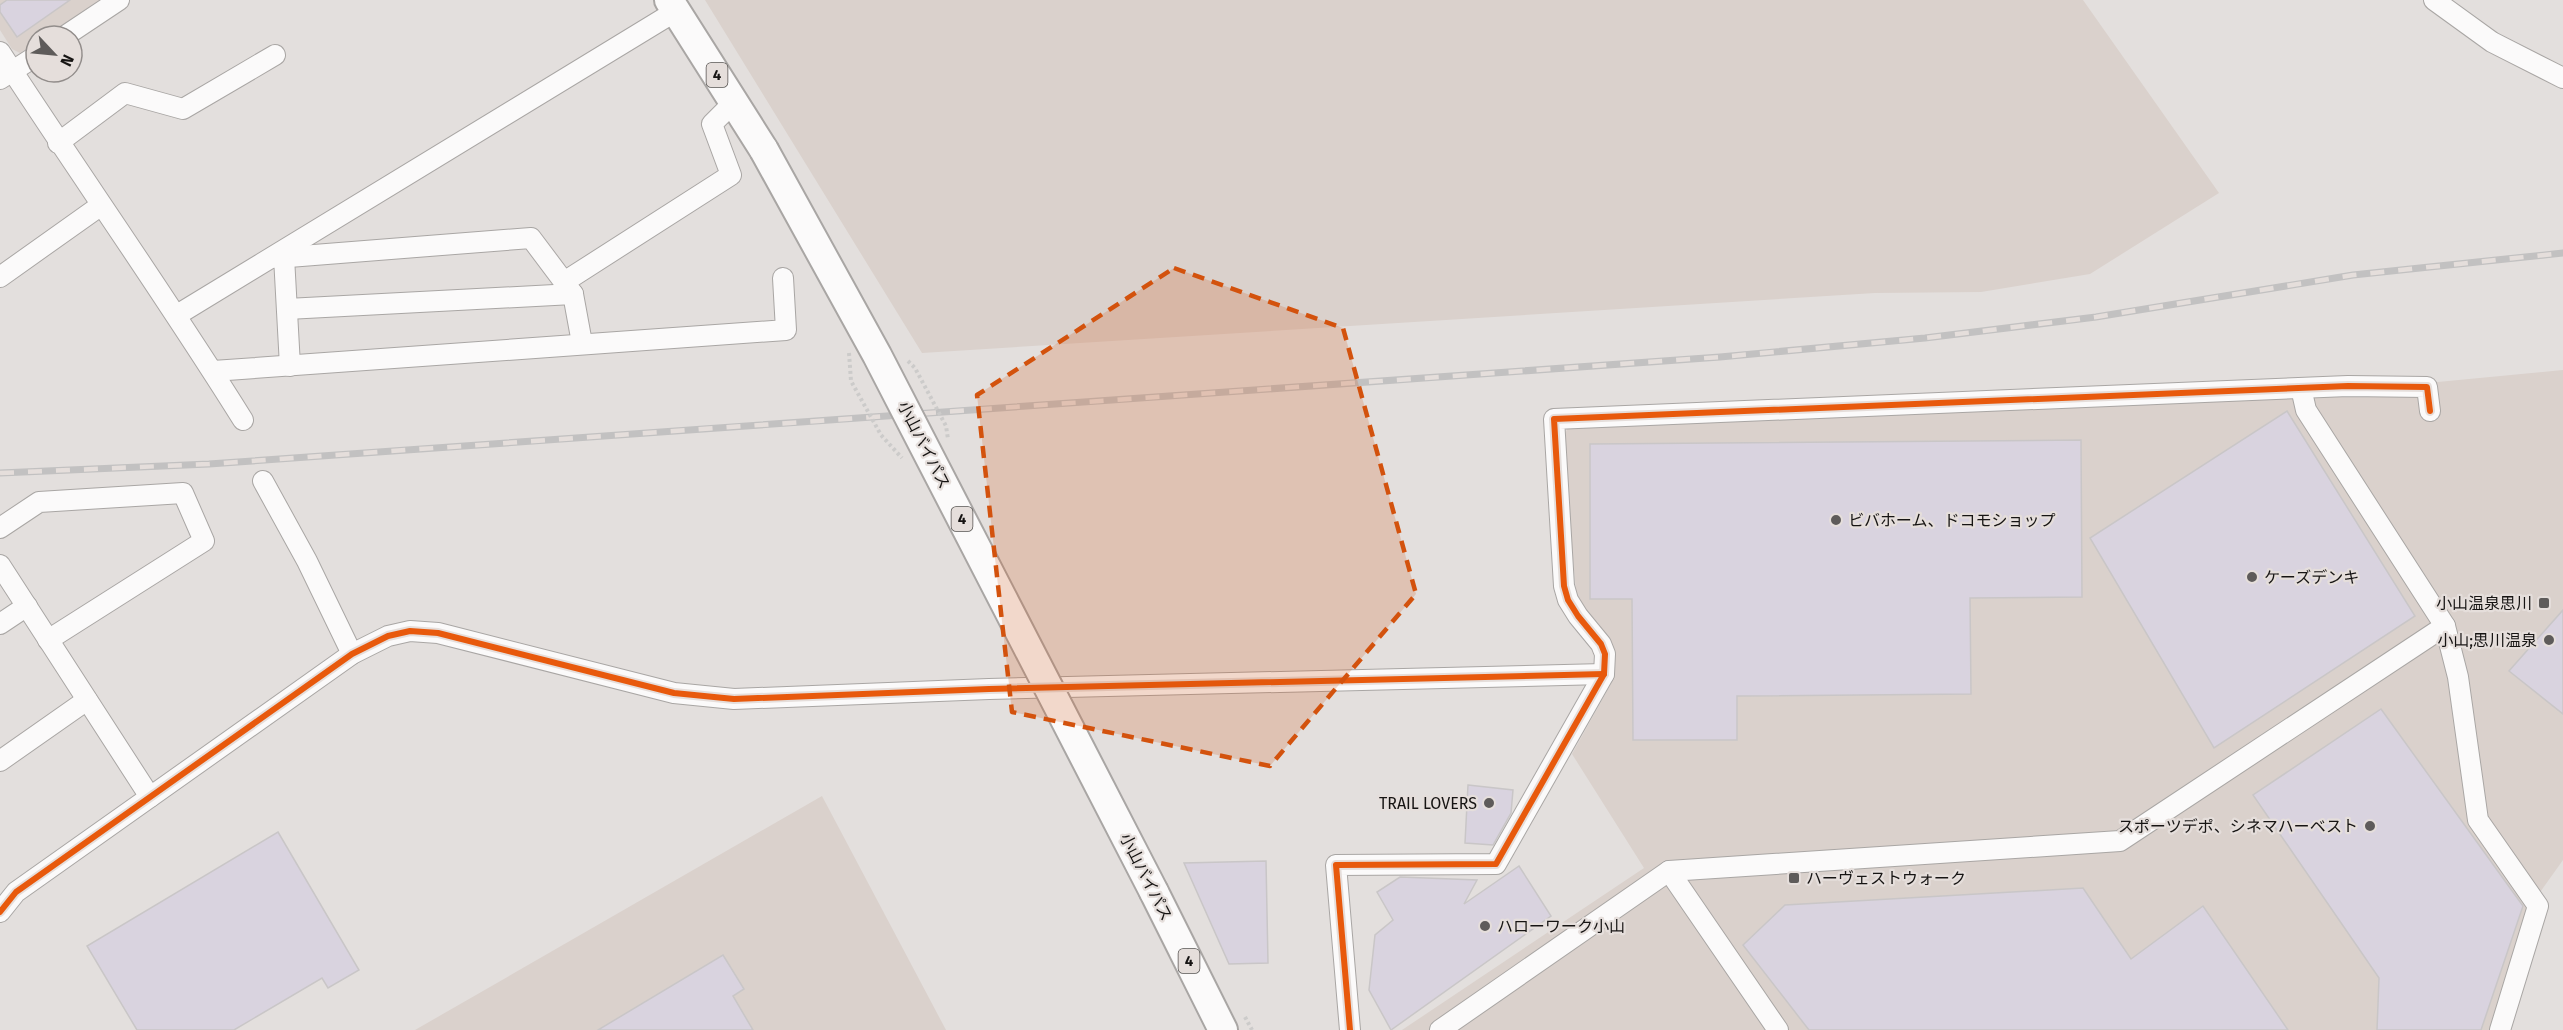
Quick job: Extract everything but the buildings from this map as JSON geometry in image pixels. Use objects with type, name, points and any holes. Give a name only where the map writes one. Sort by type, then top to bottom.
[{"type":"highway","name":"小山バイパス","points":[[673,5],[764,150],[877,355],[1223,1030]]},
{"type":"street","points":[[83,24],[119,0]]},
{"type":"street","points":[[2434,0],[2492,42],[2563,78]]},
{"type":"street","points":[[177,315],[278,258],[673,5]]},
{"type":"street","points":[[0,52],[6,75],[58,142],[177,315],[243,420]]},
{"type":"street","points":[[58,142],[125,93],[183,109],[275,55]]},
{"type":"street","points":[[6,75],[24,64]]},
{"type":"street","points":[[287,309],[569,288],[731,175],[712,124],[734,102]]},
{"type":"street","points":[[0,277],[100,206]]},
{"type":"street","points":[[278,258],[531,238],[569,288],[582,343]]},
{"type":"street","points":[[278,258],[287,309],[290,366]]},
{"type":"street","points":[[213,371],[786,330],[783,278]]},
{"type":"street","points":[[1350,1030],[1336,865],[1496,864],[1604,674],[1605,654],[1601,644],[1573,608],[1564,586],[1554,419],[2301,388],[2427,387],[2430,411]]},
{"type":"street","points":[[2301,388],[2306,410],[2445,626],[2458,677],[2478,820],[2538,906],[2500,1030]]},
{"type":"street","points":[[263,481],[307,561],[352,654]]},
{"type":"street","points":[[0,528],[39,502],[183,493],[204,541],[48,639]]},
{"type":"street","points":[[0,565],[150,797]]},
{"type":"street","points":[[0,624],[27,606]]},
{"type":"street","points":[[1440,1030],[1669,871],[2120,842],[2445,626]]},
{"type":"street","points":[[0,912],[16,892],[352,654],[388,636],[410,631],[438,633],[653,688],[734,699],[989,689],[1604,674]]},
{"type":"street","points":[[0,761],[87,700]]},
{"type":"street","points":[[1669,871],[1778,1030]]},
{"type":"highlighted area","points":[[1174,268],[1343,328],[1416,594],[1270,766],[1012,712],[977,395]]},
{"type":"shaded area","points":[[0,0],[100,0],[64,24],[24,24],[24,50],[20,53],[12,49],[0,30]]},
{"type":"shaded area","points":[[705,0],[2083,0],[2219,193],[2090,274],[1981,292],[1875,293],[922,353]]},
{"type":"shaded area","points":[[2563,370],[2563,860],[2531,905],[2490,1030],[1402,1030],[1644,868],[1572,754],[1612,682],[1615,662],[1611,642],[1584,611],[1576,591],[1562,439],[1568,428],[2292,396]]},
{"type":"shaded area","points":[[822,796],[946,1030],[415,1030]]},
{"type":"railway","points":[[0,473],[209,464],[1720,357],[1925,338],[2096,317],[2353,275],[2563,253]]},
{"type":"cycle path","points":[[1350,1030],[1336,865],[1496,864],[1604,674],[1605,654],[1601,644],[1578,616],[1568,600],[1564,586],[1554,419],[2348,386],[2427,387],[2430,411]]},
{"type":"cycle path","points":[[0,912],[16,892],[352,654],[388,636],[410,631],[438,633],[674,693],[734,699],[989,689],[1604,674]]},
{"type":"place","name":"ビバホーム、ドコモショップ","points":[[1836,520]]},
{"type":"place","name":"ケーズデンキ","points":[[2252,577]]},
{"type":"place","name":"小山温泉思川","points":[[2544,603]]},
{"type":"place","name":"小山;思川温泉","points":[[2549,640]]},
{"type":"place","name":"TRAIL LOVERS","points":[[1489,803]]},
{"type":"place","name":"スポーツデポ、シネマハーベスト","points":[[2370,826]]},
{"type":"place","name":"ハーヴェストウォーク","points":[[1794,878]]},
{"type":"place","name":"ハローワーク小山","points":[[1485,926]]}]
